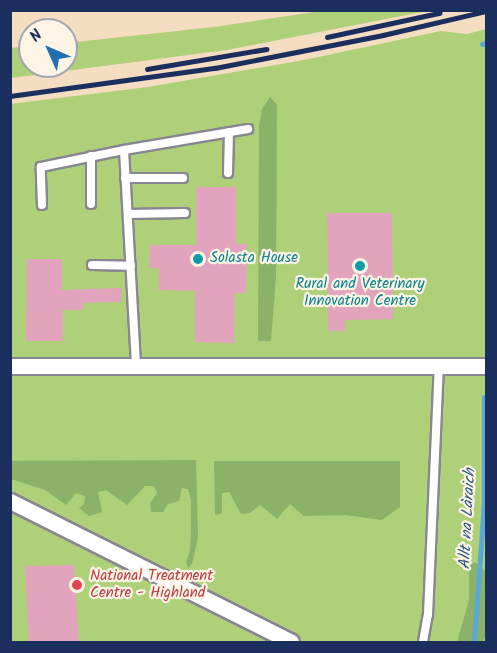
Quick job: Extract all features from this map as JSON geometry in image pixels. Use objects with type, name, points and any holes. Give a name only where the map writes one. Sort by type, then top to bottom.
[{"type":"street","points":[[10,366],[486,366]]},
{"type":"street","points":[[10,501],[291,642]]},
{"type":"lane","points":[[42,206],[41,167],[248,129]]},
{"type":"lane","points":[[228,132],[228,174]]},
{"type":"lane","points":[[124,150],[136,367]]},
{"type":"lane","points":[[91,156],[91,204]]},
{"type":"lane","points":[[125,177],[183,178]]},
{"type":"lane","points":[[128,214],[185,213]]},
{"type":"lane","points":[[92,265],[131,266]]},
{"type":"lane","points":[[423,642],[428,615],[439,366]]},
{"type":"green space","points":[[321,11],[427,11],[227,50],[78,69],[78,42],[214,27]]},
{"type":"green space","points":[[486,29],[486,642],[11,642],[10,104],[148,87],[304,60],[441,31],[467,34]]},
{"type":"green space","points":[[18,47],[18,77],[11,78],[11,48]]},
{"type":"green space","points":[[270,97],[277,105],[276,278],[271,341],[258,341],[259,127],[262,109]]},
{"type":"green space","points":[[196,460],[198,537],[192,564],[188,568],[186,562],[190,551],[191,500],[188,489],[182,488],[179,501],[168,504],[163,512],[151,512],[150,503],[157,493],[154,486],[145,486],[127,505],[106,490],[98,492],[102,512],[89,516],[79,508],[84,504],[85,496],[76,493],[66,505],[45,490],[11,479],[11,461]]},
{"type":"green space","points":[[214,461],[400,461],[400,507],[382,520],[345,515],[304,516],[290,504],[277,519],[260,505],[250,513],[241,514],[229,492],[222,493],[222,513],[215,515]]},
{"type":"green space","points":[[475,562],[486,572],[486,634],[483,642],[457,642],[469,600],[469,566]]},
{"type":"building","name":"Solasta House","points":[[196,187],[236,187],[236,244],[247,244],[246,293],[235,293],[234,343],[195,342],[195,291],[159,290],[159,268],[149,268],[150,245],[196,245]]},
{"type":"building","name":"Rural and Veterinary Innovation Centre","points":[[327,213],[392,213],[393,319],[345,320],[345,331],[328,331]]},
{"type":"building","points":[[27,259],[62,259],[62,290],[121,288],[121,302],[83,303],[83,310],[63,310],[63,341],[26,341]]},
{"type":"building","points":[[74,565],[79,642],[29,642],[25,566]]},
{"type":"waterway","name":"Allt na Làraich","points":[[482,44],[486,43]]},
{"type":"waterway","name":"Allt na Làraich","points":[[474,642],[484,504],[484,397]]},
{"type":"railway","points":[[10,96],[215,68],[383,35],[486,11]]},
{"type":"railway","points":[[327,37],[439,13]]},
{"type":"railway","points":[[147,69],[266,49]]},
{"type":"place","name":"Solasta House","points":[[198,259]]},
{"type":"place","name":"Rural and Veterinary Innovation Centre","points":[[360,266]]},
{"type":"place","name":"National Treatment Centre - Highland","points":[[77,585]]}]
